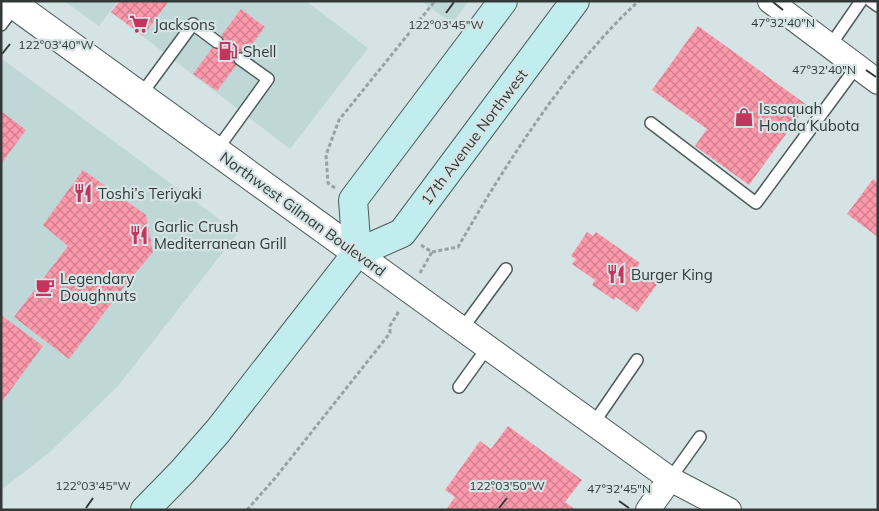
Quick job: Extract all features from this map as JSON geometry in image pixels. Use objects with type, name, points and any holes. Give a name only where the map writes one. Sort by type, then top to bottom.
[{"type":"main road","points":[[357,253],[353,200],[503,1]]},
{"type":"main road","name":"17th Avenue Northwest","points":[[145,510],[218,431],[357,253],[402,233],[575,1]]},
{"type":"street","points":[[770,1],[878,82]]},
{"type":"street","name":"Northwest Gilman Boulevard","points":[[9,11],[140,96],[670,480],[729,510]]},
{"type":"street","name":"Northwest Gilman Boulevard","points":[[670,480],[698,510]]},
{"type":"street","points":[[648,510],[670,480]]},
{"type":"lane","points":[[830,46],[861,1]]},
{"type":"lane","points":[[870,1],[878,6]]},
{"type":"lane","points":[[140,96],[193,24],[217,42]]},
{"type":"lane","points":[[216,151],[268,79],[240,60]]},
{"type":"lane","points":[[651,122],[756,203],[857,66]]},
{"type":"lane","points":[[462,329],[506,269]]},
{"type":"lane","points":[[459,387],[487,348]]},
{"type":"lane","points":[[593,424],[637,360]]},
{"type":"lane","points":[[670,480],[700,437]]},
{"type":"path","points":[[328,183],[326,155],[339,120],[435,1]]},
{"type":"path","points":[[432,252],[458,247],[492,187],[547,105],[592,50],[624,14],[639,1]]},
{"type":"path","points":[[247,510],[377,350],[390,333],[390,326]]},
{"type":"shaded area","points":[[64,1],[118,1],[99,26]]},
{"type":"shaded area","points":[[120,1],[306,1],[368,48],[290,149],[111,12]]},
{"type":"shaded area","points":[[421,1],[469,1],[452,23]]},
{"type":"shaded area","points":[[1,58],[238,233],[118,386],[50,452],[1,490]]},
{"type":"building","name":"Jacksons","points":[[120,1],[169,1],[143,36],[111,12]]},
{"type":"building","name":"Shell","points":[[241,9],[265,27],[217,91],[193,74]]},
{"type":"building","name":"Issaquah Honda Kubota","points":[[698,26],[807,105],[749,185],[695,146],[707,129],[652,90]]},
{"type":"building","points":[[1,111],[26,130],[1,164]]},
{"type":"building","points":[[83,170],[146,215],[153,252],[69,359],[14,317],[68,246],[43,225]]},
{"type":"building","points":[[873,179],[878,183],[878,237],[847,214]]},
{"type":"building","name":"Burger King","points":[[587,232],[593,236],[596,232],[640,263],[637,268],[658,283],[637,312],[616,297],[614,300],[592,285],[595,280],[572,264],[576,259],[571,256]]},
{"type":"building","points":[[1,315],[43,346],[1,403]]},
{"type":"building","points":[[508,426],[582,480],[565,502],[576,510],[446,510],[455,497],[445,490],[480,441],[491,449]]},
{"type":"place","name":"Jacksons","points":[[139,24]]},
{"type":"place","name":"Shell","points":[[228,51]]},
{"type":"place","name":"Issaquah Honda Kubota","points":[[744,117]]},
{"type":"place","name":"Toshi’s Teriyaki","points":[[83,193]]},
{"type":"place","name":"Garlic Crush Mediterranean Grill","points":[[139,235]]},
{"type":"place","name":"Burger King","points":[[616,274]]},
{"type":"place","name":"Legendary Doughnuts","points":[[45,287]]}]
